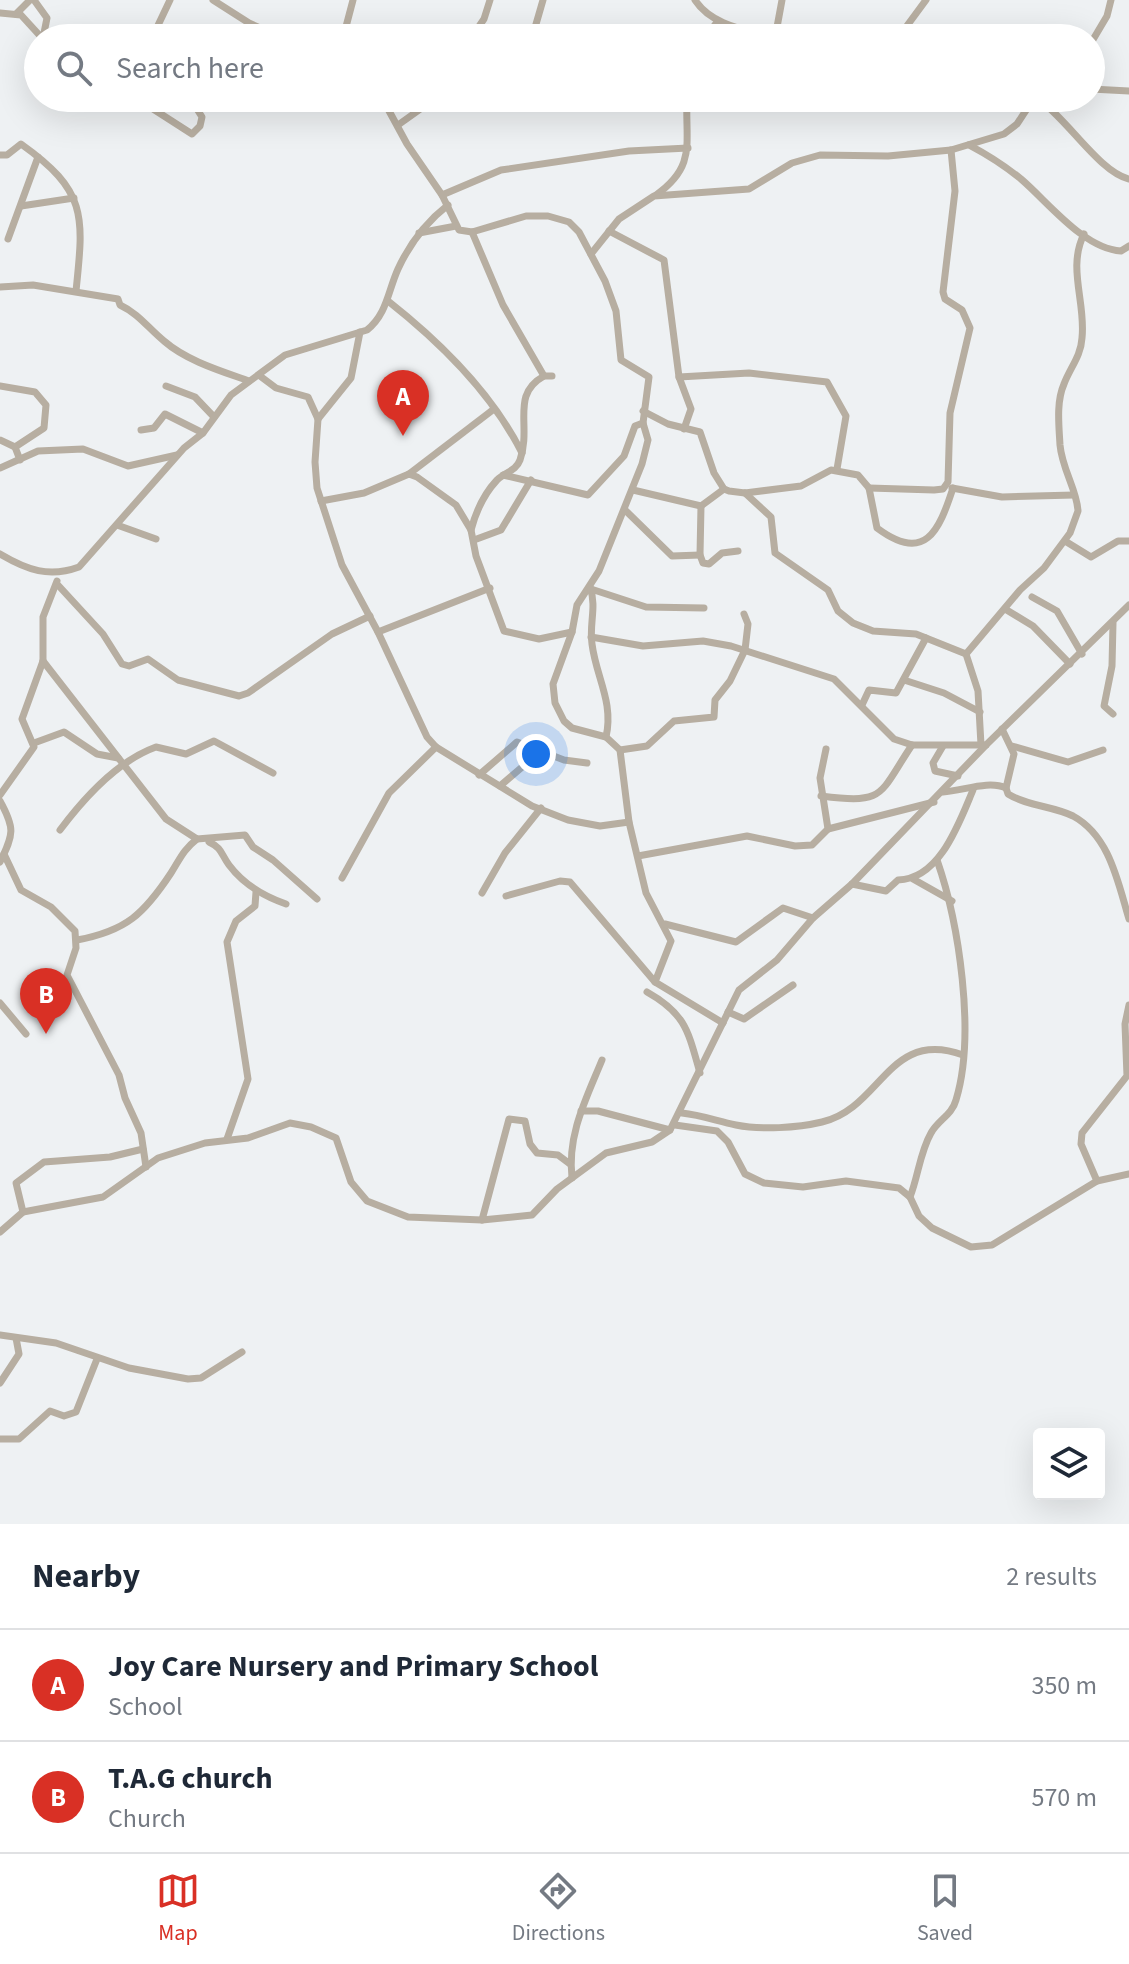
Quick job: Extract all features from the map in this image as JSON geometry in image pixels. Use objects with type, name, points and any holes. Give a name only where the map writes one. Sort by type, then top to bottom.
[{"type":"street","points":[[13,0],[31,24]]},
{"type":"street","points":[[0,13],[19,10],[32,0],[47,18],[46,24]]},
{"type":"street","points":[[159,24],[170,0]]},
{"type":"street","points":[[213,0],[251,24]]},
{"type":"street","points":[[347,24],[353,0]]},
{"type":"street","points":[[481,24],[490,0]]},
{"type":"street","points":[[536,24],[543,0]]},
{"type":"street","points":[[695,0],[705,13],[728,24]]},
{"type":"street","points":[[778,24],[782,0]]},
{"type":"street","points":[[1102,24],[1111,0]]},
{"type":"street","points":[[906,24],[920,1]]},
{"type":"street","points":[[1105,90],[1129,91]]},
{"type":"street","points":[[158,112],[192,134],[200,126],[202,117],[199,112]]},
{"type":"street","points":[[390,112],[448,205],[456,226]]},
{"type":"street","points":[[398,125],[416,112]]},
{"type":"street","points":[[591,254],[631,208],[654,196],[680,175],[688,148],[687,112]]},
{"type":"street","points":[[654,196],[749,189],[792,163],[820,155],[888,156],[951,150],[1004,134],[1026,112]]},
{"type":"street","points":[[1054,112],[1070,125],[1112,171],[1129,179]]},
{"type":"street","points":[[0,155],[7,155],[21,144],[59,174],[74,198],[81,238],[76,291]]},
{"type":"street","points":[[969,145],[1020,178],[1084,234],[1110,249],[1121,251],[1129,246]]},
{"type":"street","points":[[442,195],[501,170],[629,151],[688,148]]},
{"type":"street","points":[[643,411],[684,429],[700,432],[714,473],[724,489],[745,493],[801,486],[837,469],[858,475],[869,488],[877,528],[920,545],[938,527],[950,487],[950,413],[970,328],[962,310],[945,299],[943,292],[955,191],[951,150]]},
{"type":"street","points":[[8,239],[38,157]]},
{"type":"street","points":[[21,206],[74,198]]},
{"type":"street","points":[[0,554],[37,571],[58,575],[87,561],[177,455],[203,433],[231,395],[285,355],[360,332],[375,324],[388,301],[396,272],[417,234],[448,205]]},
{"type":"street","points":[[417,234],[456,226],[472,232],[510,219],[560,218],[579,232],[616,311],[621,360],[649,377],[643,411],[648,440],[633,490],[590,588],[577,605],[572,632],[553,684],[555,703],[572,728],[606,737],[620,750],[629,822],[646,893],[665,924],[671,941],[655,982]]},
{"type":"street","points":[[609,231],[664,260],[679,377],[691,409],[684,429]]},
{"type":"street","points":[[471,530],[480,504],[503,475],[516,468],[526,436],[525,394],[530,384],[548,376],[503,305],[472,232]]},
{"type":"street","points":[[966,654],[1065,541],[1078,511],[1061,450],[1060,399],[1083,336],[1076,275],[1078,248],[1084,234]]},
{"type":"street","points":[[0,287],[33,285],[118,299],[120,305],[135,312],[164,341],[185,355],[249,381]]},
{"type":"street","points":[[388,301],[417,324],[472,380],[504,419],[522,453]]},
{"type":"street","points":[[318,419],[351,378],[360,332]]},
{"type":"street","points":[[679,377],[749,373],[827,382],[846,416],[837,469]]},
{"type":"street","points":[[260,376],[276,388],[308,397],[318,419],[315,462],[321,501],[342,565],[378,632],[421,725],[436,747],[479,775],[541,808],[589,826],[629,822]]},
{"type":"street","points":[[0,386],[35,392],[46,405],[44,428],[15,447]]},
{"type":"street","points":[[166,386],[195,397],[214,417]]},
{"type":"street","points":[[321,501],[364,493],[409,474],[494,409]]},
{"type":"street","points":[[141,430],[154,428],[165,414],[203,433]]},
{"type":"street","points":[[503,475],[531,480],[569,493],[591,493],[624,456],[635,426],[643,423]]},
{"type":"street","points":[[0,440],[15,447],[20,460]]},
{"type":"street","points":[[0,468],[38,451],[83,449],[128,466],[177,455]]},
{"type":"street","points":[[409,474],[446,496],[471,530],[476,556],[504,631],[539,639],[572,632]]},
{"type":"street","points":[[474,540],[501,530],[531,480]]},
{"type":"street","points":[[869,488],[934,490],[950,487],[1002,497],[1074,495]]},
{"type":"street","points":[[633,490],[701,506],[724,489]]},
{"type":"street","points":[[745,493],[771,517],[775,553],[828,590],[843,617],[873,631],[926,638],[966,654],[975,676],[983,745]]},
{"type":"street","points":[[701,506],[700,555],[706,564],[722,553],[738,551]]},
{"type":"street","points":[[625,510],[672,556],[700,555]]},
{"type":"street","points":[[117,525],[156,539]]},
{"type":"street","points":[[1065,541],[1091,557],[1118,541],[1129,541]]},
{"type":"street","points":[[34,743],[26,733],[22,719],[43,661],[43,617],[58,575]]},
{"type":"street","points":[[57,584],[103,634],[122,664],[129,666],[148,659],[178,680],[239,696],[248,693],[332,634],[370,616]]},
{"type":"street","points":[[378,632],[490,588]]},
{"type":"street","points":[[590,588],[646,607],[704,608]]},
{"type":"street","points":[[590,588],[594,601],[591,637],[609,709],[606,737]]},
{"type":"street","points":[[1032,597],[1057,611],[1082,654]]},
{"type":"street","points":[[0,1232],[23,1212],[103,1197],[175,1151],[227,1139],[248,1138],[290,1123],[311,1127],[339,1142],[351,1182],[367,1201],[408,1217],[482,1220],[532,1215],[572,1178],[606,1153],[652,1142],[673,1128],[739,990],[777,960],[813,918],[852,884],[934,802],[983,745],[1082,654],[1129,605]]},
{"type":"street","points":[[1005,609],[1033,626],[1070,664]]},
{"type":"street","points":[[620,750],[647,746],[659,731],[674,721],[714,717],[715,700],[730,681],[745,650],[748,624],[744,614]]},
{"type":"street","points":[[1113,623],[1112,666],[1104,706],[1113,714]]},
{"type":"street","points":[[591,637],[643,646],[703,641],[745,650],[834,679],[862,705],[887,735],[912,745],[983,745]]},
{"type":"street","points":[[862,705],[869,690],[894,695],[926,638]]},
{"type":"street","points":[[43,661],[166,819],[197,839],[219,846],[229,866],[256,892],[286,904]]},
{"type":"street","points":[[904,680],[944,693],[980,712]]},
{"type":"street","points":[[1002,729],[1012,746],[1006,788]]},
{"type":"street","points":[[0,795],[34,743],[64,732],[97,754],[121,762]]},
{"type":"street","points":[[60,830],[83,800],[121,762],[152,748],[186,754],[209,741],[236,751],[273,773]]},
{"type":"street","points":[[479,775],[517,742],[564,760],[587,763]]},
{"type":"street","points":[[821,796],[856,801],[875,796],[912,745]]},
{"type":"street","points":[[943,746],[933,763],[935,771],[958,776]]},
{"type":"street","points":[[1012,746],[1068,762],[1103,750]]},
{"type":"street","points":[[342,878],[389,793],[436,747]]},
{"type":"street","points":[[826,749],[821,766],[821,796],[828,829]]},
{"type":"street","points":[[500,786],[542,750]]},
{"type":"street","points":[[943,792],[973,790],[991,784],[1006,788],[1013,797],[1068,814],[1083,823],[1111,860],[1129,919]]},
{"type":"street","points":[[913,879],[937,860],[973,790]]},
{"type":"street","points":[[0,801],[12,823],[2,858],[21,890],[66,920],[77,940],[67,975],[119,1075],[125,1098],[141,1133],[146,1167]]},
{"type":"street","points":[[638,856],[747,836],[795,846],[812,845],[828,829],[934,802]]},
{"type":"street","points":[[482,893],[505,853],[541,808]]},
{"type":"street","points":[[207,841],[237,833],[245,835],[253,847],[273,860],[317,899]]},
{"type":"street","points":[[77,940],[111,933],[134,920],[168,877],[180,853],[197,839]]},
{"type":"street","points":[[910,1197],[930,1135],[956,1103],[963,1055],[964,1020],[952,901],[937,860]]},
{"type":"street","points":[[852,884],[886,891],[898,880],[913,879],[952,901]]},
{"type":"street","points":[[506,896],[560,881],[570,882],[655,982],[723,1023]]},
{"type":"street","points":[[227,1139],[248,1079],[227,942],[236,921],[255,906],[256,892]]},
{"type":"street","points":[[665,924],[736,942],[783,908],[813,918]]},
{"type":"street","points":[[728,1012],[744,1019],[793,985]]},
{"type":"street","points":[[647,992],[671,1005],[679,1016],[701,1074]]},
{"type":"street","points":[[0,1003],[26,1034]]},
{"type":"street","points":[[1097,1181],[1081,1144],[1082,1133],[1124,1082],[1128,1069],[1125,1024],[1129,1005]]},
{"type":"street","points":[[682,1113],[698,1113],[744,1126],[826,1121],[860,1101],[906,1055],[943,1048],[963,1055]]},
{"type":"street","points":[[572,1178],[573,1138],[602,1060]]},
{"type":"street","points":[[581,1111],[598,1111],[673,1128],[717,1131],[728,1142],[745,1174],[764,1183],[803,1187],[846,1181],[899,1188],[910,1197],[919,1216],[932,1228],[952,1240],[979,1248],[992,1245],[1097,1181],[1129,1174]]},
{"type":"street","points":[[482,1220],[509,1119],[525,1121],[530,1144],[537,1153],[558,1155],[570,1164]]},
{"type":"street","points":[[23,1212],[16,1183],[44,1162],[110,1157],[143,1149]]},
{"type":"street","points":[[0,1335],[56,1343],[97,1359],[188,1379],[201,1378],[242,1352]]},
{"type":"street","points":[[0,1383],[19,1354],[16,1338]]},
{"type":"street","points":[[0,1439],[19,1439],[50,1411],[64,1416],[76,1412],[97,1359]]},
{"type":"place","name":"Joy Care Nursery and Primary School","points":[[403,436]]},
{"type":"place","name":"T.A.G church","points":[[46,1034]]}]
